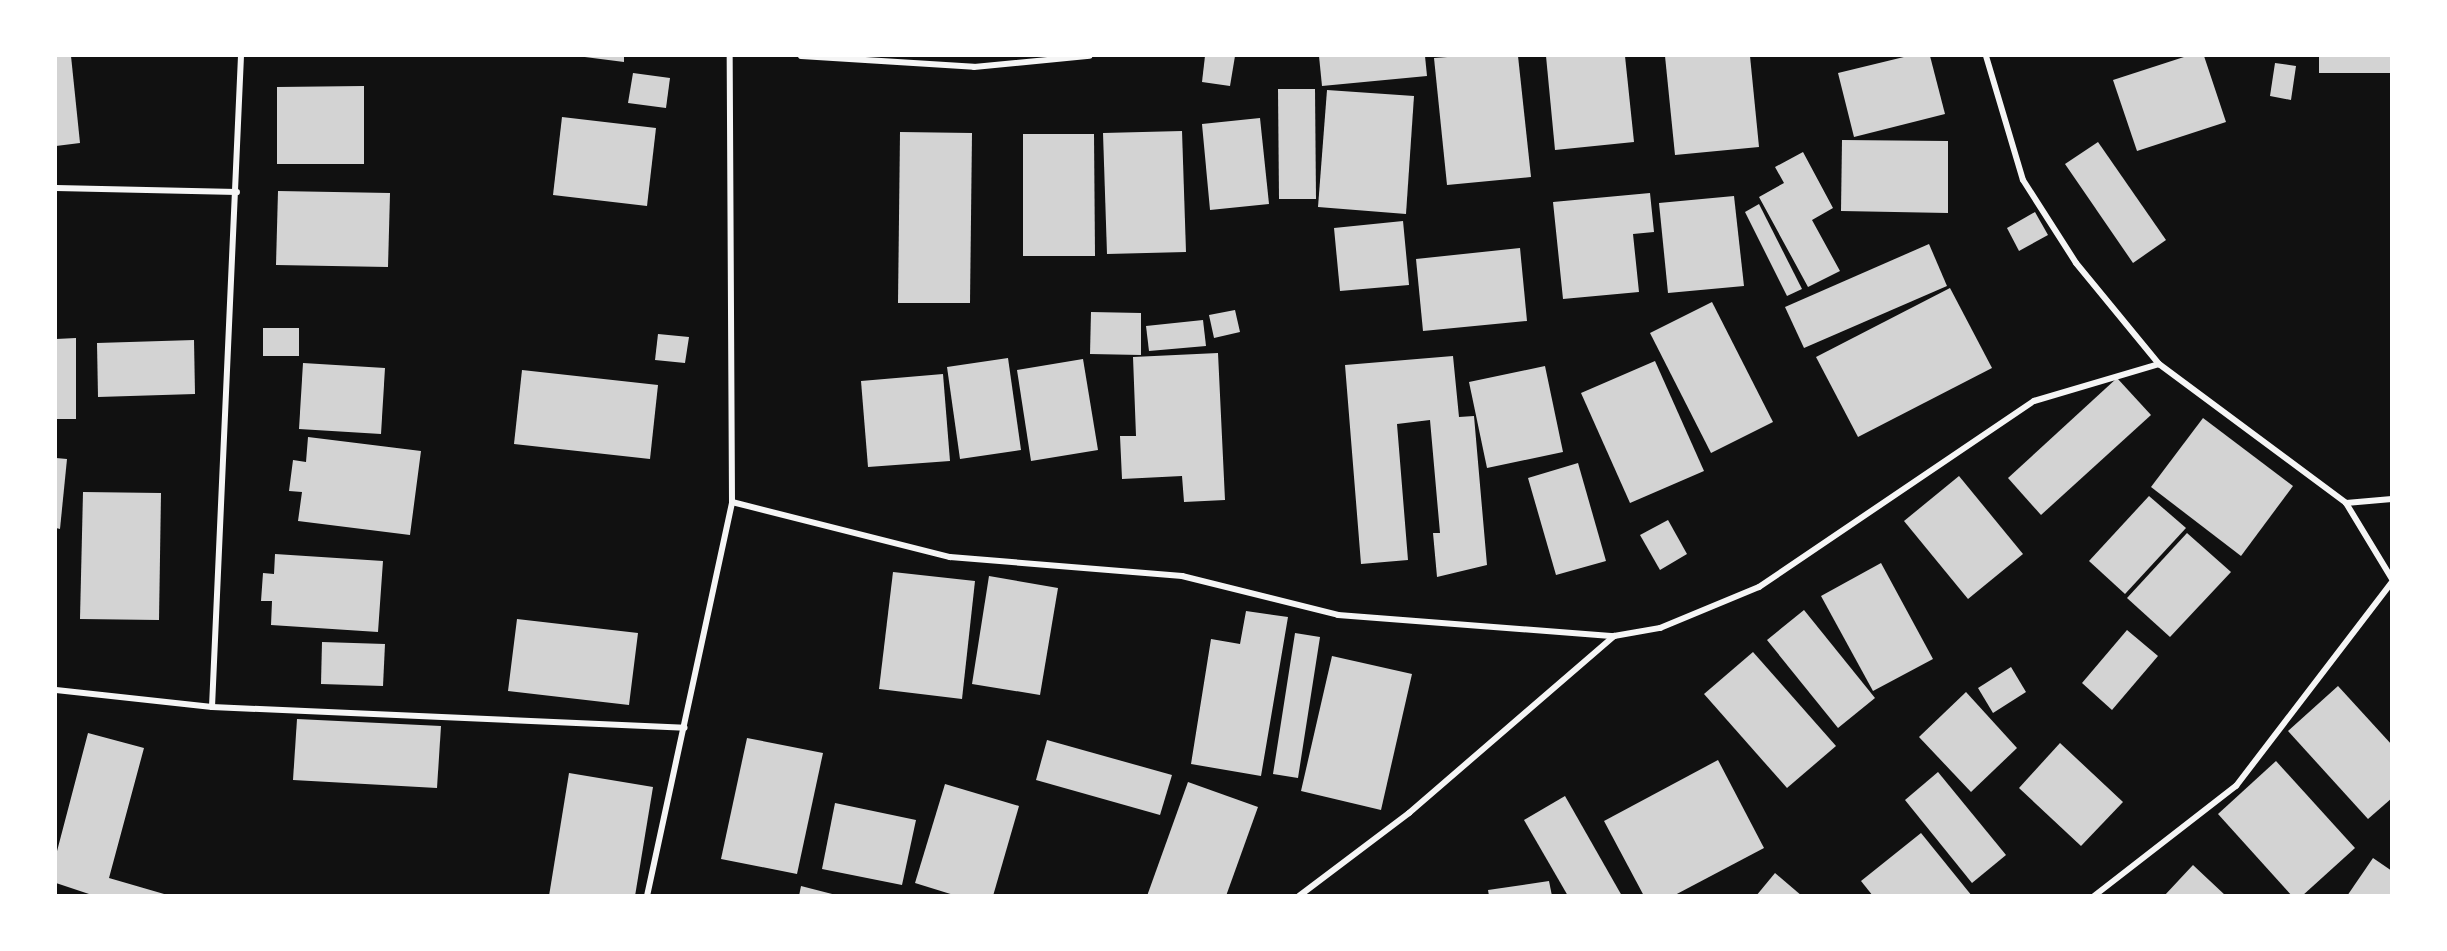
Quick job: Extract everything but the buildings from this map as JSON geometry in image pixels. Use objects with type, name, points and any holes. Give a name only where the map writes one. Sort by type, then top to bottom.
[{"type":"street","points":[[212,707],[237,192],[241,56]]},
{"type":"street","points":[[646,896],[685,728],[732,502],[730,56]]},
{"type":"street","points":[[801,56],[974,68],[1089,56]]},
{"type":"street","points":[[1986,56],[2023,180],[2076,263],[2159,364],[2346,503],[2391,580],[2236,786],[2094,896]]},
{"type":"street","points":[[56,188],[237,192]]},
{"type":"street","points":[[732,502],[950,557],[1182,576],[1338,615],[1614,636],[1660,628],[1759,587],[2034,401],[2159,364]]},
{"type":"street","points":[[2346,503],[2391,499]]},
{"type":"street","points":[[1299,896],[1409,813],[1614,636]]},
{"type":"street","points":[[56,690],[212,707],[685,728]]}]
